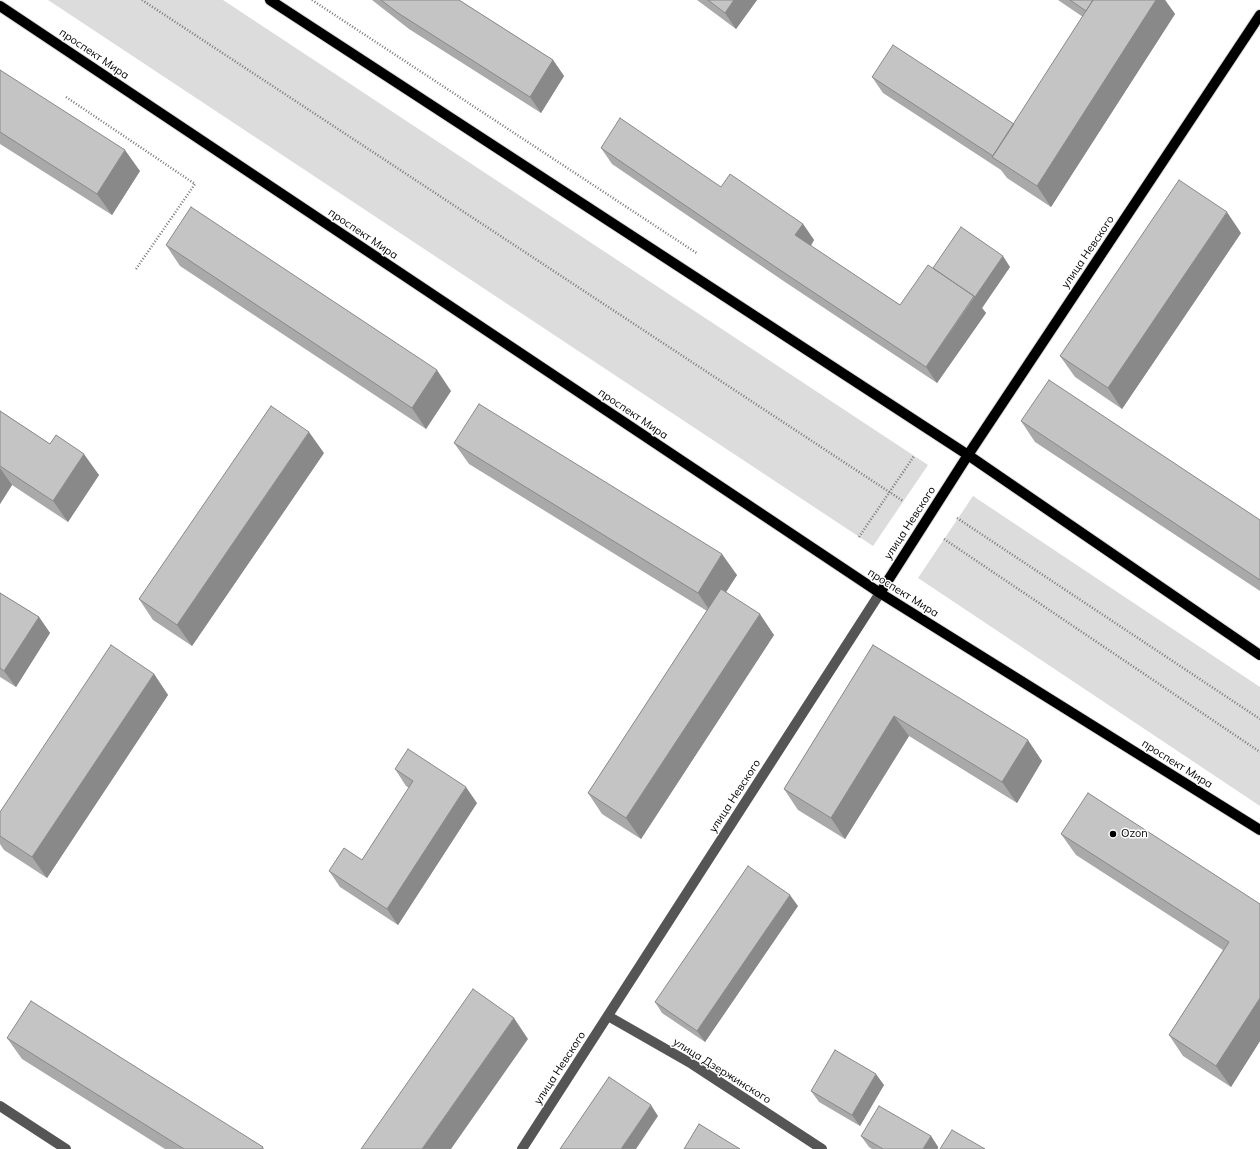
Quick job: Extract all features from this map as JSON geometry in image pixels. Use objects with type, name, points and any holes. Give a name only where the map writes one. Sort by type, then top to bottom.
[{"type":"main road","points":[[270,0],[968,455],[1260,655]]},
{"type":"main road","name":"проспект Мира","points":[[0,6],[880,593],[1260,830]]},
{"type":"main road","name":"улица Невского","points":[[880,593],[968,455],[1260,15]]},
{"type":"street","name":"улица Невского","points":[[522,1149],[880,593]]},
{"type":"street","name":"улица Дзержинского","points":[[608,1016],[692,1064],[822,1149]]},
{"type":"street","points":[[0,1106],[66,1149]]},
{"type":"path","points":[[142,0],[903,501]]},
{"type":"path","points":[[312,0],[700,255]]},
{"type":"path","points":[[66,97],[195,184],[136,269]]},
{"type":"path","points":[[859,537],[914,456]]},
{"type":"path","points":[[957,518],[1260,719]]},
{"type":"path","points":[[944,539],[1260,752]]},
{"type":"shaded area","points":[[48,0],[223,0],[928,465],[873,546]]},
{"type":"shaded area","points":[[973,496],[1260,687],[1260,806],[918,578]]},
{"type":"building","points":[[381,0],[459,0],[553,60],[530,97],[398,13]]},
{"type":"building","points":[[708,0],[734,0],[725,13]]},
{"type":"building","points":[[1070,0],[1093,0],[1086,11]]},
{"type":"building","points":[[1093,0],[1156,0],[1037,186],[992,157]]},
{"type":"building","points":[[893,45],[1014,124],[993,156],[872,77]]},
{"type":"building","points":[[0,70],[125,150],[97,194],[0,132]]},
{"type":"building","points":[[620,118],[721,187],[730,174],[803,224],[795,235],[900,305],[928,265],[974,296],[926,367],[601,148]]},
{"type":"building","points":[[1179,180],[1227,212],[1108,388],[1060,356]]},
{"type":"building","points":[[191,207],[437,370],[412,408],[166,245]]},
{"type":"building","points":[[961,227],[1003,256],[975,297],[933,268]]},
{"type":"building","points":[[1049,380],[1260,520],[1260,580],[1021,421]]},
{"type":"building","points":[[479,404],[722,554],[698,593],[454,443]]},
{"type":"building","points":[[271,406],[309,432],[177,625],[139,599]]},
{"type":"building","points":[[0,411],[50,444],[56,435],[84,454],[53,501],[0,466]]},
{"type":"building","points":[[721,589],[760,614],[626,818],[588,793]]},
{"type":"building","points":[[0,593],[39,617],[4,671],[0,668]]},
{"type":"building","points":[[111,645],[154,674],[32,857],[0,836],[0,812]]},
{"type":"building","points":[[873,645],[1028,740],[1002,782],[894,716],[831,818],[784,789]]},
{"type":"building","points":[[408,749],[466,787],[387,909],[329,871],[344,848],[362,860],[413,781],[395,769]]},
{"type":"building","points":[[1088,793],[1260,904],[1260,998],[1216,1066],[1169,1035],[1229,942],[1061,834]]},
{"type":"building","points":[[748,866],[790,895],[697,1031],[655,1002]]},
{"type":"building","points":[[473,989],[514,1018],[422,1149],[361,1149]]},
{"type":"building","points":[[31,1001],[263,1147],[261,1149],[184,1149],[7,1038]]},
{"type":"building","points":[[835,1050],[876,1074],[852,1115],[811,1091]]},
{"type":"building","points":[[609,1077],[651,1105],[621,1149],[560,1149]]},
{"type":"building","points":[[879,1106],[931,1136],[923,1149],[883,1149],[861,1136]]},
{"type":"building","points":[[699,1124],[740,1149],[684,1149]]},
{"type":"building","points":[[952,1130],[985,1149],[940,1149]]},
{"type":"place","name":"Ozon","points":[[1113,834]]}]
